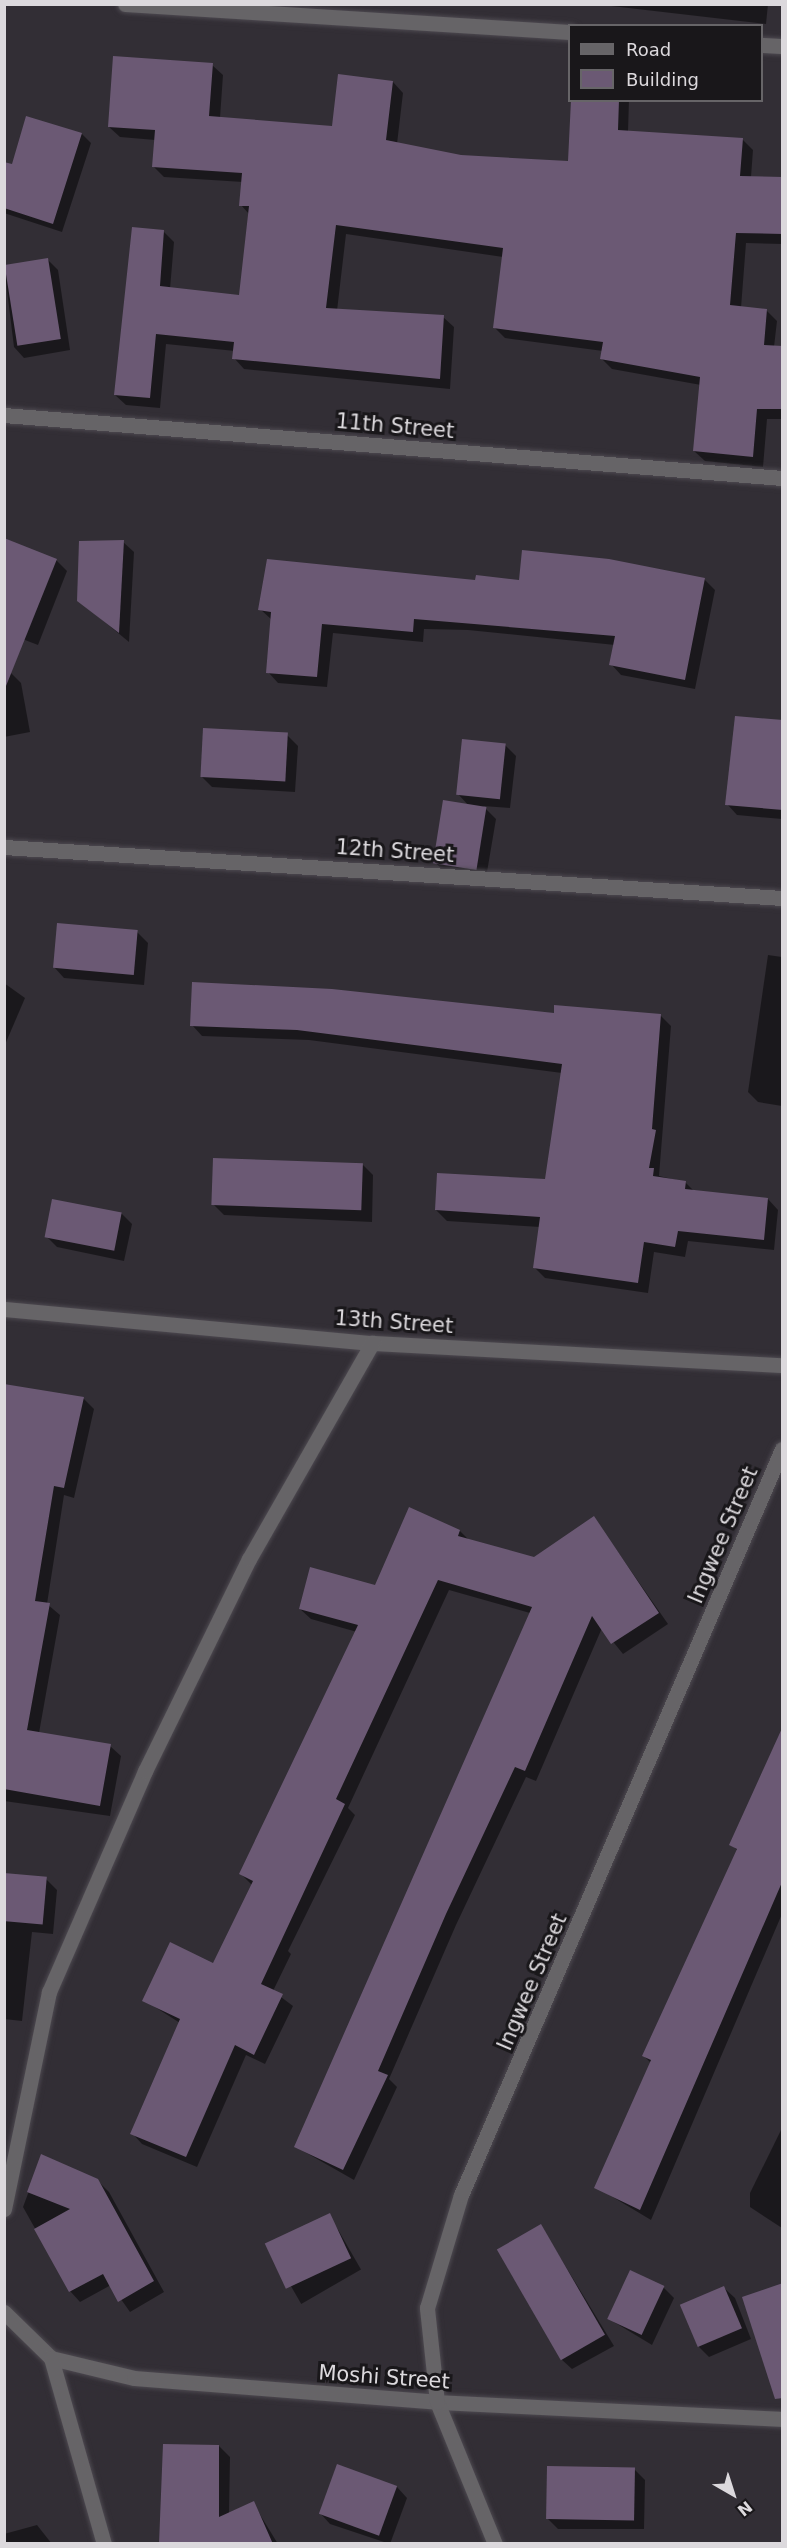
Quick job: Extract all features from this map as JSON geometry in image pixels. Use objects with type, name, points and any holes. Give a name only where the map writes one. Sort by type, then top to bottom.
[{"type":"street","points":[[125,4],[568,33]]},
{"type":"street","points":[[763,45],[783,46]]},
{"type":"street","name":"11th Street","points":[[4,415],[783,478]]},
{"type":"street","name":"12th Street","points":[[4,847],[783,898]]},
{"type":"street","name":"13th Street","points":[[4,1309],[372,1343],[783,1365]]},
{"type":"street","points":[[4,2210],[53,1982],[145,1771],[249,1559],[372,1343]]},
{"type":"street","name":"Ingwee Street","points":[[495,2544],[437,2403],[427,2308],[461,2196],[783,1449]]},
{"type":"street","points":[[4,2312],[51,2358],[104,2544]]},
{"type":"street","name":"Moshi Street","points":[[51,2358],[134,2378],[437,2403],[783,2420]]},
{"type":"building","points":[[113,56],[213,63],[209,116],[332,126],[338,74],[393,81],[386,140],[461,155],[568,161],[571,102],[619,102],[618,130],[743,138],[740,176],[783,177],[783,234],[736,233],[730,305],[767,309],[764,345],[783,346],[783,409],[757,409],[753,457],[693,451],[700,377],[600,359],[603,342],[493,328],[503,248],[336,225],[326,308],[444,315],[440,379],[232,359],[234,342],[156,334],[150,398],[114,395],[132,227],[164,230],[160,286],[239,295],[249,206],[239,206],[242,173],[152,167],[155,130],[108,127]]},
{"type":"building","points":[[26,116],[82,133],[53,224],[4,208],[4,162],[12,164]]},
{"type":"building","points":[[48,258],[61,339],[17,346],[5,265]]},
{"type":"building","points":[[4,538],[57,559],[6,686],[4,686]]},
{"type":"building","points":[[124,540],[119,633],[77,601],[79,541]]},
{"type":"building","points":[[522,550],[609,559],[705,578],[685,680],[609,665],[615,636],[414,619],[413,632],[322,624],[317,677],[266,673],[271,612],[258,610],[267,559],[475,580],[476,575],[519,580]]},
{"type":"building","points":[[735,716],[783,720],[783,810],[725,805]]},
{"type":"building","points":[[203,728],[288,732],[285,781],[200,777]]},
{"type":"building","points":[[462,739],[506,744],[500,799],[456,795]]},
{"type":"building","points":[[443,800],[486,807],[476,870],[433,863]]},
{"type":"building","points":[[57,923],[138,930],[134,975],[53,968]]},
{"type":"building","points":[[192,982],[332,989],[554,1013],[554,1005],[661,1014],[652,1129],[656,1130],[649,1168],[654,1168],[653,1176],[686,1181],[685,1189],[768,1198],[764,1240],[678,1231],[675,1247],[644,1242],[638,1283],[533,1268],[540,1217],[435,1210],[437,1173],[545,1179],[562,1064],[297,1030],[190,1026]]},
{"type":"building","points":[[213,1158],[363,1163],[361,1210],[211,1205]]},
{"type":"building","points":[[52,1199],[122,1213],[114,1251],[45,1237]]},
{"type":"building","points":[[4,1384],[84,1397],[64,1488],[54,1486],[35,1601],[50,1603],[27,1730],[111,1744],[100,1806],[4,1789]]},
{"type":"building","points":[[409,1507],[460,1530],[458,1536],[534,1557],[594,1516],[659,1613],[611,1644],[592,1616],[525,1771],[515,1767],[446,1914],[378,2071],[388,2075],[343,2170],[294,2147],[532,1607],[438,1580],[336,1799],[345,1804],[261,1984],[283,1994],[254,2055],[235,2045],[186,2157],[130,2134],[180,2019],[142,2001],[170,1942],[213,1963],[253,1881],[239,1874],[358,1625],[299,1609],[310,1567],[375,1585]]},
{"type":"building","points":[[783,1726],[783,1880],[640,2210],[594,2188],[651,2060],[642,2056],[737,1849],[729,1845]]},
{"type":"building","points":[[4,1873],[47,1877],[43,1925],[4,1921]]},
{"type":"building","points":[[41,2154],[98,2179],[154,2281],[118,2302],[103,2274],[69,2292],[34,2229],[70,2209],[27,2192]]},
{"type":"building","points":[[330,2213],[351,2258],[286,2289],[265,2243]]},
{"type":"building","points":[[541,2224],[605,2335],[561,2360],[497,2250]]},
{"type":"building","points":[[630,2270],[664,2286],[642,2335],[607,2319]]},
{"type":"building","points":[[783,2283],[783,2398],[775,2399],[742,2297]]},
{"type":"building","points":[[724,2286],[742,2328],[698,2347],[680,2305]]},
{"type":"building","points":[[163,2444],[219,2445],[219,2517],[254,2501],[273,2544],[159,2544]]},
{"type":"building","points":[[337,2464],[397,2486],[379,2536],[319,2514]]},
{"type":"building","points":[[547,2466],[635,2468],[634,2521],[546,2519]]}]
